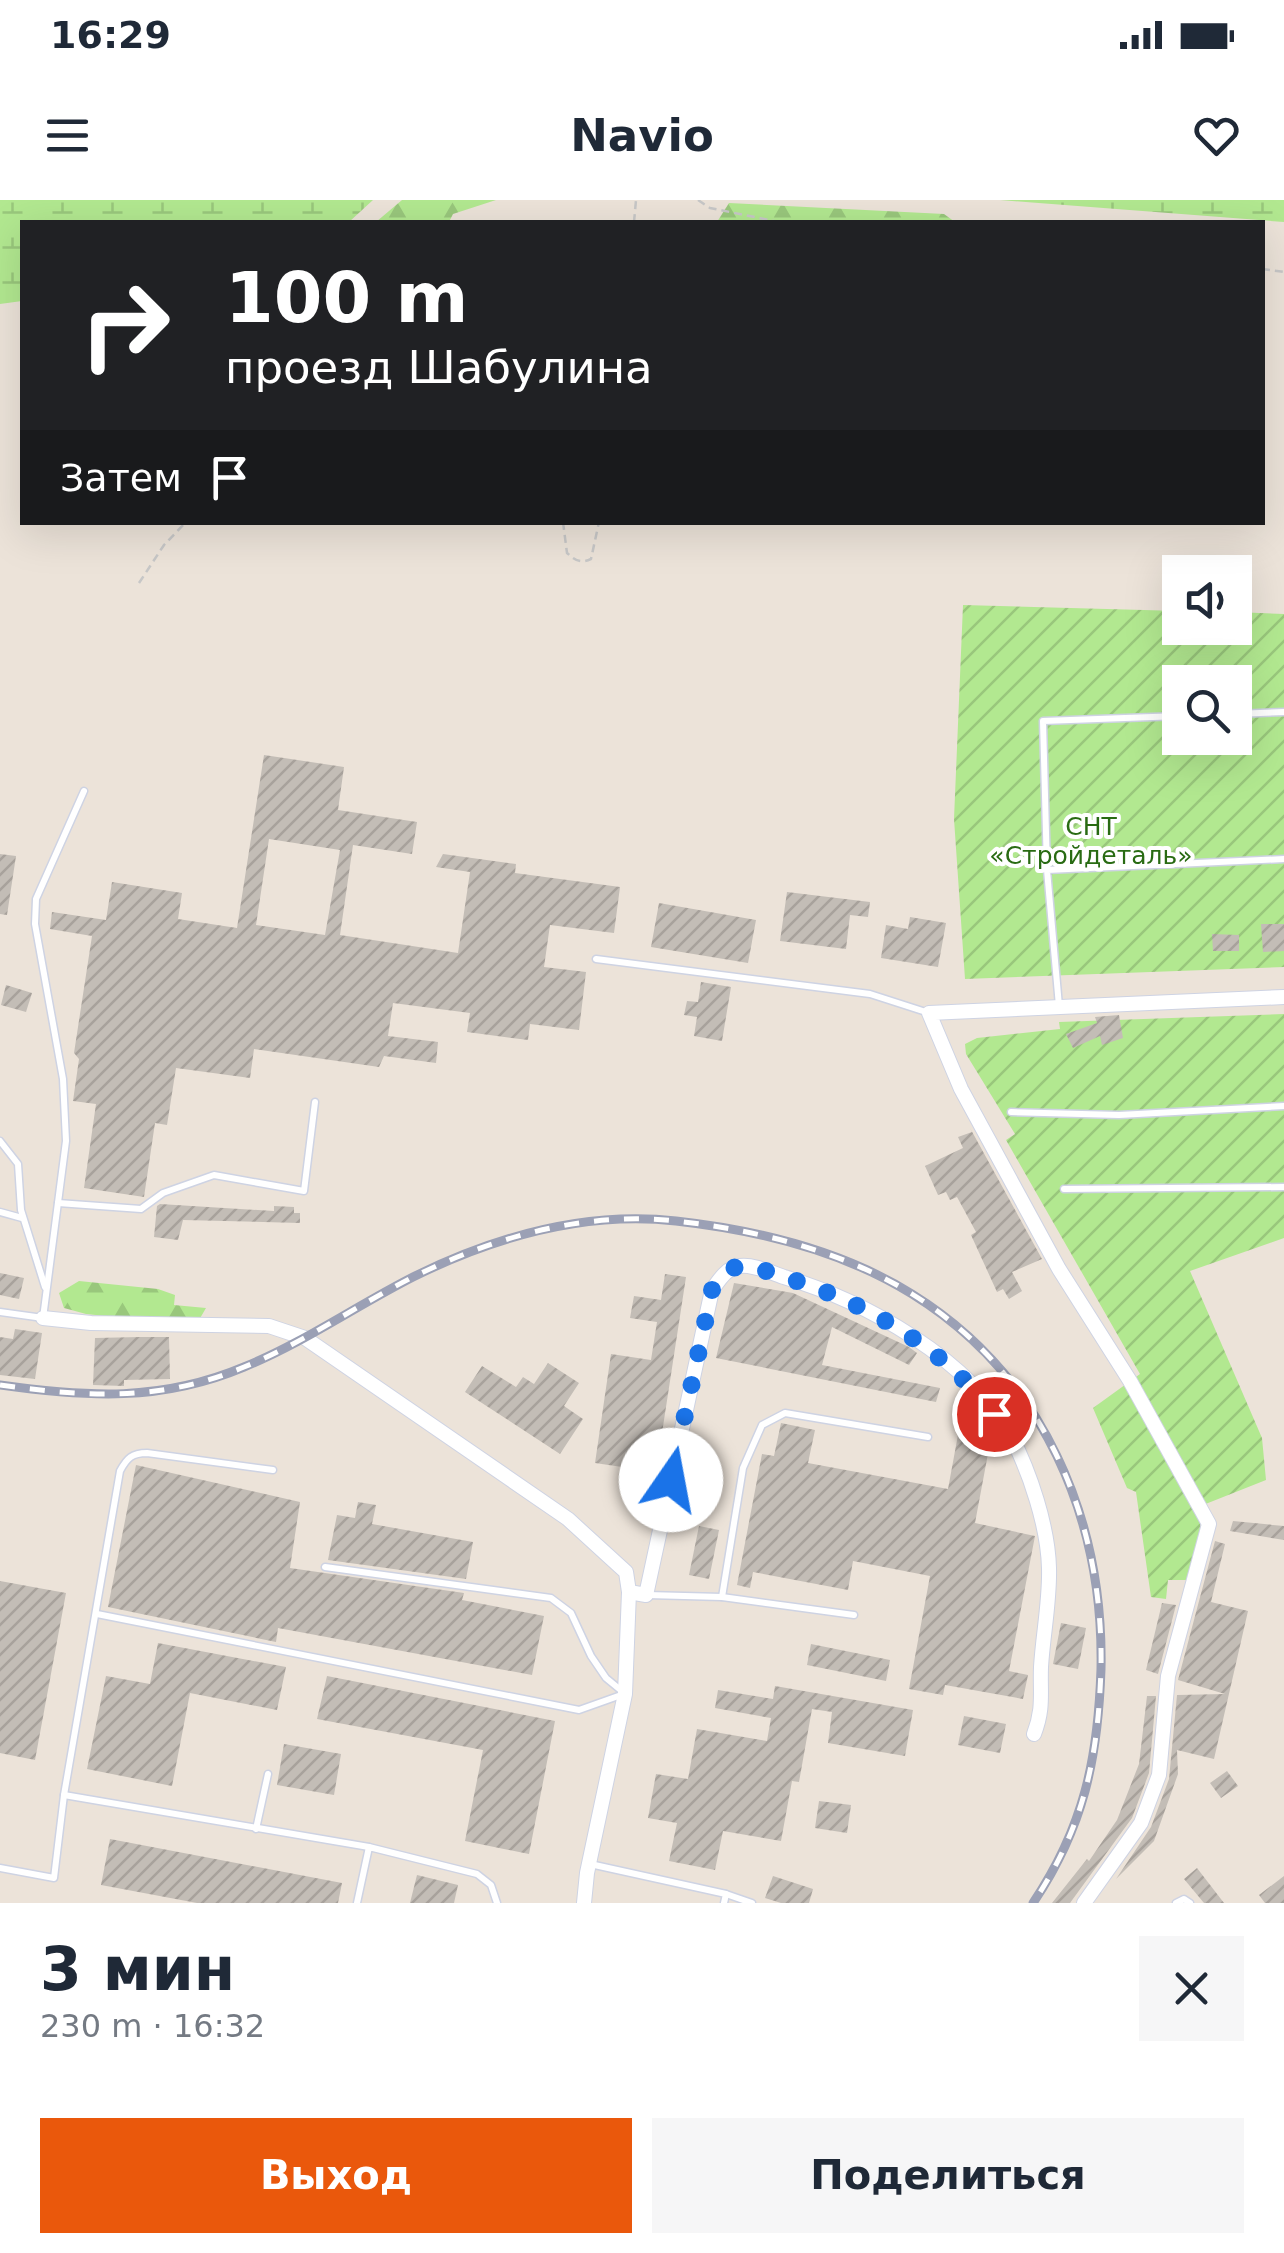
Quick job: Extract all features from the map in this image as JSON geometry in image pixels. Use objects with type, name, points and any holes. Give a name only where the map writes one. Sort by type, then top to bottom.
[{"type":"street","points":[[1084,1903],[1140,1824],[1159,1775],[1168,1676],[1209,1524],[1130,1382],[1058,1269],[961,1089],[929,1012],[1284,997]]},
{"type":"street","points":[[630,1592],[646,1594],[712,1290],[725,1272],[743,1265],[812,1286],[914,1336],[980,1395],[1010,1434],[1033,1488],[1049,1566],[1041,1672],[1043,1711],[1034,1734]]},
{"type":"street","points":[[43,1318],[91,1323],[269,1326],[305,1338],[568,1519],[626,1572],[630,1592],[625,1694],[584,1903]]},
{"type":"lane","points":[[1252,713],[1284,712]]},
{"type":"lane","points":[[1060,1007],[1046,870],[1043,721],[1162,717]]},
{"type":"lane","points":[[0,1312],[43,1318],[66,1141],[63,1079],[35,924],[36,899],[84,791]]},
{"type":"lane","points":[[1046,870],[1284,859]]},
{"type":"lane","points":[[596,959],[870,994],[929,1012]]},
{"type":"lane","points":[[58,1202],[141,1209],[163,1193],[214,1175],[304,1191],[315,1102]]},
{"type":"lane","points":[[1010,1112],[1119,1115],[1284,1106]]},
{"type":"lane","points":[[0,1141],[18,1164],[24,1218],[46,1292]]},
{"type":"lane","points":[[1064,1189],[1284,1187]]},
{"type":"lane","points":[[0,1212],[24,1218]]},
{"type":"lane","points":[[722,1597],[743,1468],[762,1425],[785,1413],[928,1437]]},
{"type":"lane","points":[[0,1868],[54,1878],[64,1795],[120,1471],[126,1459],[135,1453],[147,1453],[273,1470]]},
{"type":"lane","points":[[325,1567],[551,1598],[571,1613],[591,1656],[606,1678],[625,1694]]},
{"type":"lane","points":[[646,1594],[722,1597],[854,1615]]},
{"type":"lane","points":[[97,1614],[578,1710],[625,1694]]},
{"type":"lane","points":[[256,1829],[268,1774]]},
{"type":"lane","points":[[64,1795],[369,1847],[477,1874],[491,1886],[496,1903]]},
{"type":"lane","points":[[357,1903],[369,1847]]},
{"type":"lane","points":[[589,1864],[752,1903]]},
{"type":"lane","points":[[1176,1903],[1190,1903]]},
{"type":"path","points":[[698,200],[710,208],[769,220]]},
{"type":"path","points":[[139,583],[164,545],[183,525]]},
{"type":"path","points":[[563,525],[567,553],[584,562],[590,559],[598,525]]},
{"type":"green space","points":[[0,200],[373,200],[351,220],[20,220],[20,301],[0,304]]},
{"type":"green space","points":[[402,200],[496,200],[453,214],[450,220],[378,220]]},
{"type":"green space","points":[[1000,200],[1284,200],[1284,222]]},
{"type":"green space","points":[[729,203],[944,214],[952,220],[718,220]]},
{"type":"green space","name":"СНТ «Стройдеталь»","points":[[963,605],[1162,611],[1162,645],[1252,645],[1252,613],[1284,614],[1284,967],[965,979],[954,819]]},
{"type":"green space","points":[[1284,1014],[1284,1238],[1190,1271],[1262,1438],[1266,1480],[1198,1507],[1202,1541],[1191,1580],[1168,1580],[1166,1599],[1151,1597],[1136,1492],[1127,1488],[1093,1408],[1140,1374],[1006,1140],[1015,1134],[966,1054],[965,1044],[977,1038],[1060,1029],[1059,1022]]},
{"type":"green space","points":[[79,1281],[158,1289],[175,1295],[174,1305],[206,1308],[199,1320],[125,1318],[64,1308],[59,1293]]},
{"type":"building","points":[[264,755],[344,767],[338,810],[417,822],[412,854],[353,845],[340,935],[458,953],[470,872],[436,867],[443,854],[516,864],[515,873],[620,887],[614,933],[550,925],[544,967],[586,972],[579,1030],[530,1024],[528,1040],[467,1032],[470,1013],[393,1003],[388,1036],[438,1042],[436,1063],[384,1056],[379,1067],[254,1049],[250,1078],[176,1068],[167,1125],[155,1123],[144,1197],[84,1188],[96,1104],[73,1101],[79,1059],[74,1053],[92,936],[50,929],[52,912],[106,920],[112,882],[182,893],[178,919],[237,928]],"holes":[[[269,839],[340,850],[325,935],[256,925]]]},
{"type":"building","points":[[0,854],[16,856],[7,915],[0,914]]},
{"type":"building","points":[[787,892],[870,902],[868,917],[850,915],[846,949],[780,941]]},
{"type":"building","points":[[659,903],[756,920],[748,963],[651,947]]},
{"type":"building","points":[[910,917],[946,923],[938,967],[881,958],[886,925],[908,929]]},
{"type":"building","points":[[1261,924],[1284,924],[1284,951],[1263,952]]},
{"type":"building","points":[[1212,934],[1239,935],[1239,951],[1213,951]]},
{"type":"building","points":[[701,982],[731,987],[722,1041],[694,1036],[697,1017],[684,1015],[687,1001],[698,1002]]},
{"type":"building","points":[[6,985],[32,993],[26,1012],[1,1005]]},
{"type":"building","points":[[1119,1015],[1123,1038],[1102,1045],[1100,1036],[1073,1048],[1066,1034],[1097,1023],[1095,1017]]},
{"type":"building","points":[[970,1128],[1042,1259],[1012,1272],[1022,1291],[1009,1299],[1003,1289],[997,1292],[971,1235],[976,1232],[957,1197],[950,1200],[946,1192],[938,1195],[925,1166],[963,1148],[958,1137],[972,1132]]},
{"type":"building","points":[[160,1204],[274,1211],[274,1206],[294,1207],[294,1213],[300,1213],[300,1223],[183,1220],[178,1240],[154,1237]]},
{"type":"building","points":[[0,1273],[24,1278],[19,1299],[0,1295]]},
{"type":"building","points":[[665,1274],[686,1277],[656,1472],[595,1463],[611,1354],[651,1360],[657,1322],[630,1318],[634,1296],[661,1300]]},
{"type":"building","points":[[734,1283],[793,1293],[909,1347],[917,1353],[909,1365],[832,1327],[822,1365],[940,1388],[936,1402],[716,1358]]},
{"type":"building","points":[[15,1329],[42,1333],[35,1379],[0,1375],[0,1337],[13,1339]]},
{"type":"building","points":[[169,1337],[170,1379],[124,1380],[124,1386],[93,1385],[95,1338]]},
{"type":"building","points":[[548,1363],[579,1383],[564,1406],[583,1419],[560,1454],[465,1392],[482,1366],[516,1387],[523,1377],[534,1384]]},
{"type":"building","points":[[962,1413],[986,1418],[993,1427],[975,1523],[1035,1536],[1009,1671],[1028,1675],[1023,1699],[945,1685],[943,1695],[909,1689],[930,1576],[853,1561],[848,1590],[753,1572],[750,1588],[737,1585],[762,1454],[774,1456],[781,1423],[815,1430],[808,1463],[948,1489]]},
{"type":"building","points":[[136,1465],[300,1502],[290,1568],[464,1593],[462,1600],[544,1616],[532,1675],[278,1628],[276,1642],[108,1607]]},
{"type":"building","points":[[358,1502],[376,1505],[372,1524],[473,1542],[466,1579],[328,1560],[337,1515],[355,1518]]},
{"type":"building","points":[[1233,1521],[1284,1526],[1284,1540],[1230,1531]]},
{"type":"building","points":[[699,1526],[719,1530],[709,1579],[689,1575]]},
{"type":"building","points":[[1215,1541],[1225,1544],[1211,1602],[1248,1611],[1214,1759],[1177,1750],[1178,1774],[1154,1841],[1116,1879],[1151,1827],[1169,1779],[1177,1695],[1225,1694],[1178,1680]]},
{"type":"building","points":[[0,1581],[66,1593],[35,1760],[0,1753]]},
{"type":"building","points":[[1162,1603],[1176,1605],[1158,1674],[1146,1670]]},
{"type":"building","points":[[1061,1623],[1086,1628],[1078,1669],[1053,1664]]},
{"type":"building","points":[[158,1643],[286,1667],[277,1710],[190,1693],[172,1786],[87,1769],[106,1676],[150,1684]]},
{"type":"building","points":[[811,1644],[890,1660],[886,1681],[807,1665]]},
{"type":"building","points":[[327,1676],[555,1721],[529,1854],[465,1841],[483,1750],[317,1719]]},
{"type":"building","points":[[775,1686],[913,1710],[905,1756],[828,1743],[832,1712],[812,1709],[799,1782],[792,1781],[781,1841],[723,1831],[715,1870],[669,1861],[677,1823],[648,1818],[656,1774],[688,1779],[697,1729],[767,1741],[771,1718],[715,1708],[718,1690],[773,1699]]},
{"type":"building","points":[[1147,1696],[1156,1696],[1149,1773],[1132,1818],[1070,1903],[1052,1903],[1089,1861],[1117,1820],[1139,1764]]},
{"type":"building","points":[[964,1716],[1006,1724],[1000,1753],[958,1745]]},
{"type":"building","points":[[284,1744],[341,1754],[334,1795],[277,1785]]},
{"type":"building","points":[[1227,1771],[1238,1786],[1221,1798],[1210,1783]]},
{"type":"building","points":[[819,1801],[851,1805],[847,1833],[815,1828]]},
{"type":"building","points":[[110,1839],[342,1883],[338,1903],[197,1903],[101,1885]]},
{"type":"building","points":[[1197,1868],[1224,1903],[1204,1903],[1184,1879]]},
{"type":"building","points":[[417,1875],[458,1885],[454,1903],[410,1903]]},
{"type":"building","points":[[773,1876],[813,1889],[809,1903],[781,1903],[765,1898]]},
{"type":"building","points":[[1284,1876],[1284,1903],[1265,1903],[1259,1895]]},
{"type":"railway","points":[[0,1385],[124,1394],[213,1378],[287,1347],[444,1263],[508,1239],[574,1224],[642,1219],[737,1230],[828,1254],[885,1279],[958,1327],[997,1366],[1030,1409],[1057,1456],[1077,1506],[1091,1559],[1099,1613],[1101,1669],[1092,1763],[1065,1847],[1033,1903]]},
{"type":"route","points":[[671,1480],[712,1290],[725,1272],[743,1265],[812,1286],[914,1336],[947,1362],[994,1414]]}]
